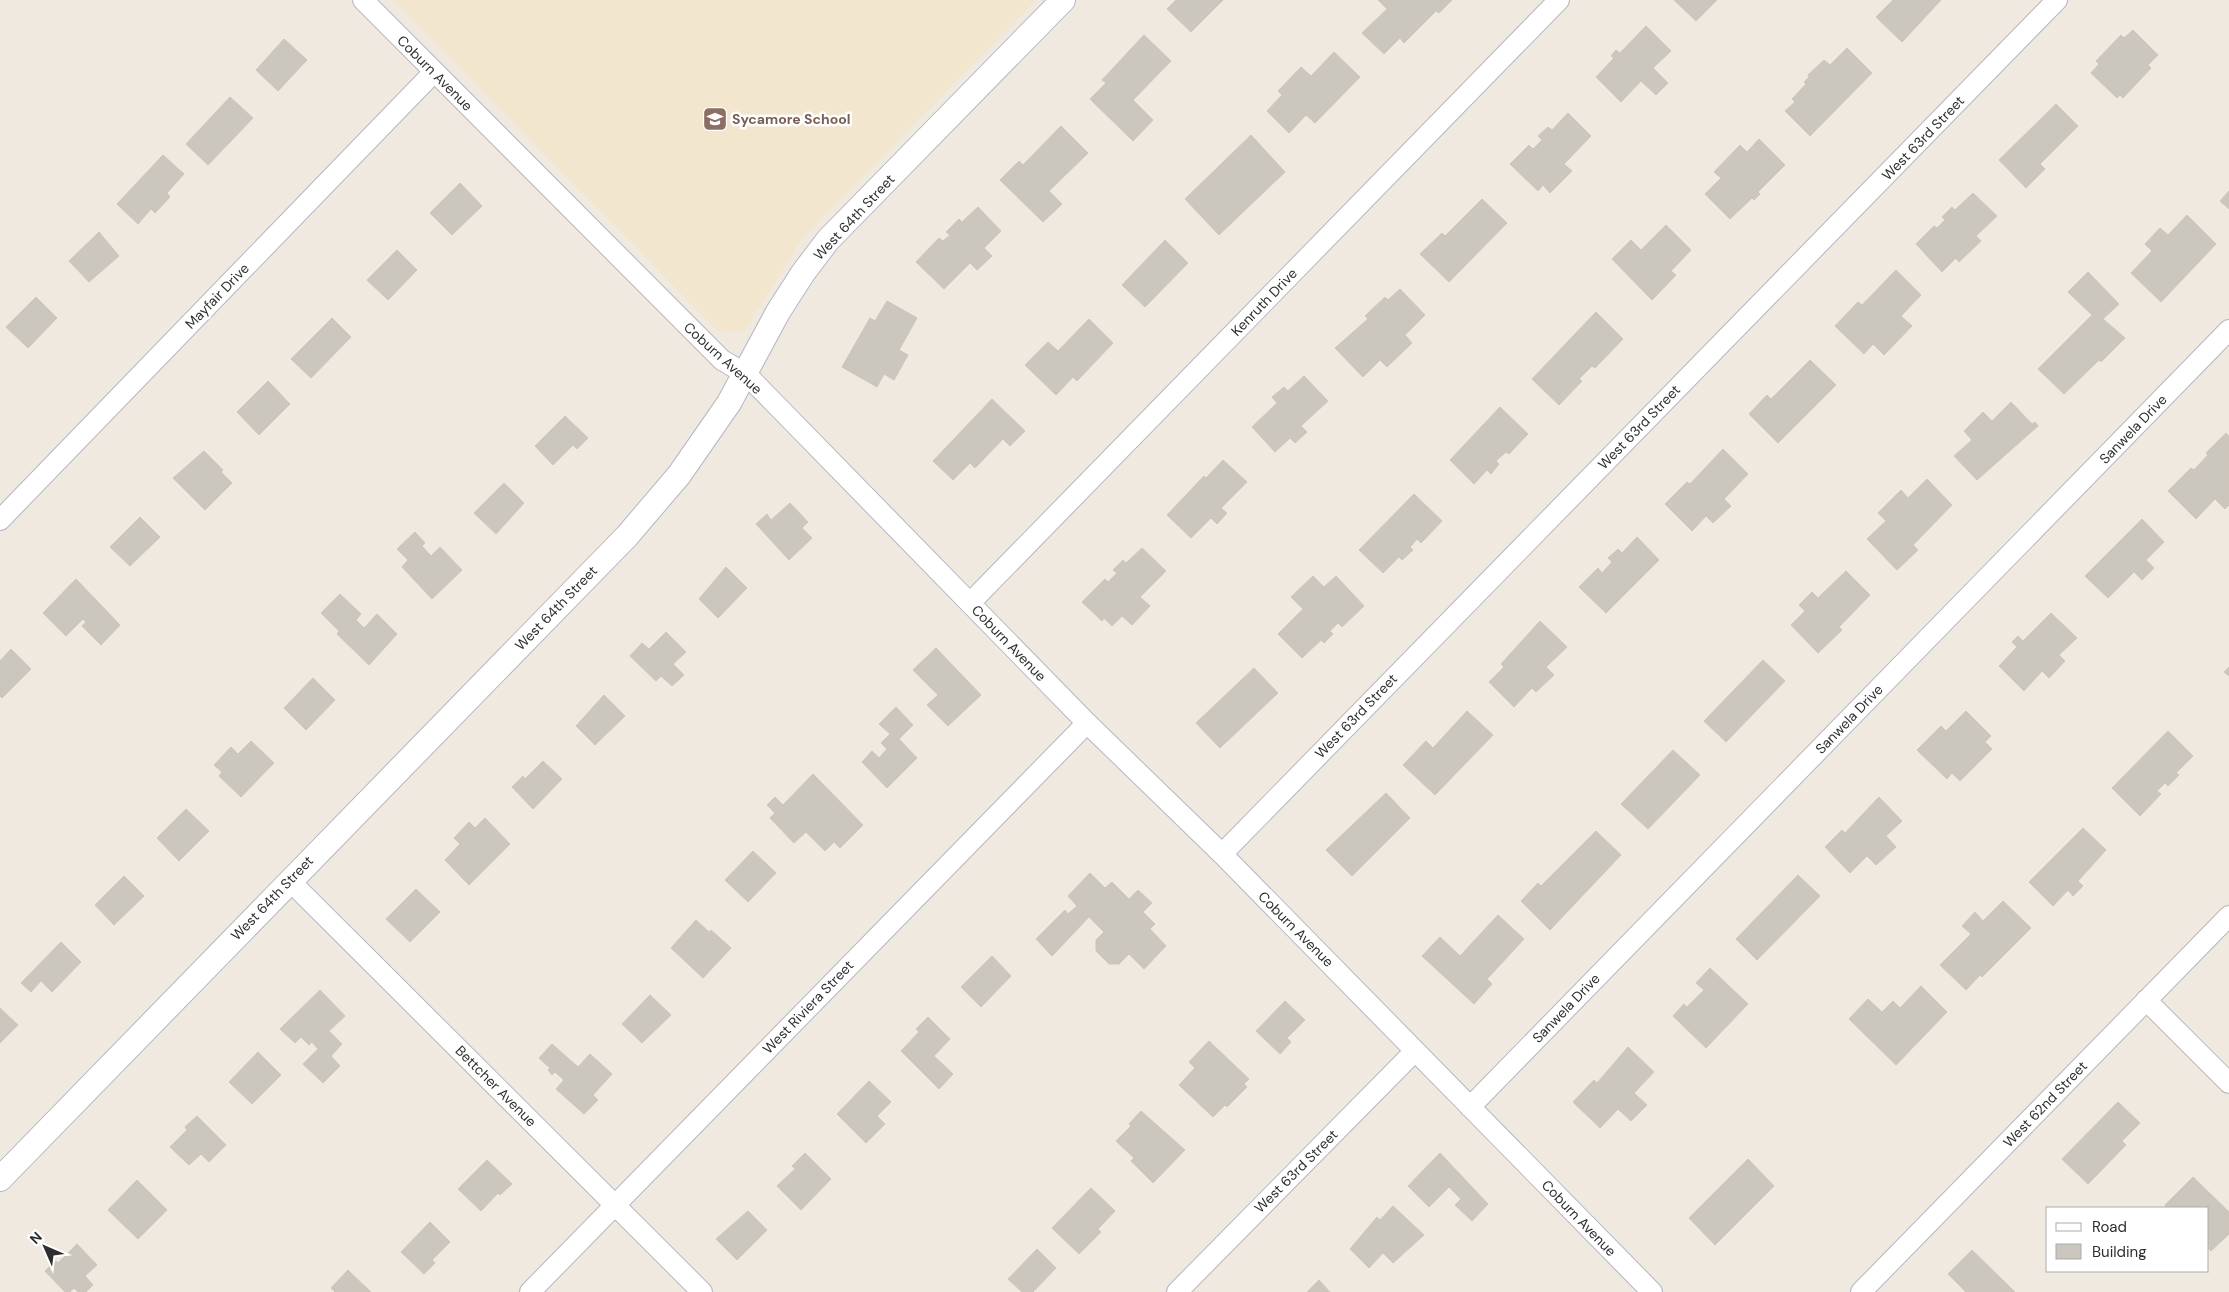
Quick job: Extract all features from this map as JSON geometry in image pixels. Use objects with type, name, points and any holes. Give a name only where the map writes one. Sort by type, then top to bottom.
[{"type":"street","name":"Coburn Avenue","points":[[363,0],[722,360],[746,374],[1087,723],[1222,854],[1652,1292]]},
{"type":"street","name":"West 64th Street","points":[[0,1179],[289,880],[627,536],[679,475],[729,403],[746,374],[760,342],[778,312],[803,273],[828,240],[1063,0]]},
{"type":"street","name":"Kenruth Drive","points":[[970,603],[1559,0]]},
{"type":"street","name":"West 63rd Street","points":[[1222,854],[2057,0]]},
{"type":"street","name":"Mayfair Drive","points":[[0,520],[434,72]]},
{"type":"street","name":"Sanwela Drive","points":[[1470,1107],[2229,330]]},
{"type":"street","name":"West Riviera Street","points":[[530,1292],[614,1204],[1087,723]]},
{"type":"street","name":"Bettcher Avenue","points":[[289,880],[702,1292]]},
{"type":"street","name":"West 62nd Street","points":[[1861,1292],[2229,916]]},
{"type":"street","points":[[2146,1000],[2229,1082]]},
{"type":"street","name":"West 63rd Street","points":[[1177,1292],[1416,1050]]},
{"type":"shaded area","name":"Sycamore School","points":[[393,0],[1036,0],[802,239],[744,332],[718,331]]},
{"type":"building","points":[[1176,0],[1223,0],[1191,32],[1167,9]]},
{"type":"building","points":[[1378,0],[1452,0],[1439,13],[1436,11],[1404,43],[1400,38],[1384,54],[1362,33],[1387,9]]},
{"type":"building","points":[[1674,0],[1717,0],[1696,21]]},
{"type":"building","points":[[1893,0],[1941,0],[1902,42],[1876,17]]},
{"type":"building","points":[[1646,26],[1671,51],[1653,68],[1668,83],[1656,95],[1641,81],[1621,102],[1596,77],[1614,58],[1611,56],[1616,50],[1620,53]]},
{"type":"building","points":[[2133,30],[2158,55],[2148,65],[2151,68],[2123,98],[2120,95],[2117,98],[2091,73],[2099,64],[2096,61],[2121,35],[2124,38]]},
{"type":"building","points":[[1144,35],[1171,61],[1133,100],[1153,120],[1133,141],[1090,99],[1106,83],[1102,80]]},
{"type":"building","points":[[284,39],[307,60],[278,91],[256,70]]},
{"type":"building","points":[[1847,48],[1872,73],[1810,136],[1785,111],[1795,102],[1792,99],[1806,84],[1804,82],[1809,77],[1808,75],[1824,60],[1830,65]]},
{"type":"building","points":[[1334,52],[1360,77],[1315,123],[1306,115],[1289,133],[1267,111],[1282,95],[1278,91],[1301,67],[1311,76]]},
{"type":"building","points":[[230,97],[253,118],[208,165],[186,144]]},
{"type":"building","points":[[2056,104],[2078,126],[2040,164],[2045,169],[2026,188],[1999,160]]},
{"type":"building","points":[[1568,113],[1591,136],[1564,164],[1572,171],[1550,193],[1543,185],[1538,191],[1510,164],[1529,145],[1533,149],[1542,140],[1538,136],[1548,127],[1552,130]]},
{"type":"building","points":[[1061,126],[1088,153],[1049,191],[1062,204],[1043,222],[1000,180],[1019,161],[1023,165]]},
{"type":"building","points":[[1251,135],[1285,172],[1219,235],[1185,199]]},
{"type":"building","points":[[1759,139],[1785,165],[1758,192],[1760,194],[1754,200],[1752,198],[1730,219],[1705,194],[1721,178],[1714,172],[1740,145],[1747,152]]},
{"type":"building","points":[[163,155],[184,174],[167,193],[170,197],[155,213],[151,209],[138,224],[117,204]]},
{"type":"building","points":[[460,183],[482,206],[452,235],[430,213]]},
{"type":"building","points":[[2229,191],[2229,209],[2220,201]]},
{"type":"building","points":[[1973,193],[1997,216],[1976,236],[1981,241],[1959,262],[1956,258],[1942,272],[1916,244],[1934,226],[1937,228],[1945,220],[1942,217],[1952,207],[1955,210]]},
{"type":"building","points":[[1482,199],[1507,223],[1449,282],[1420,254],[1442,233],[1445,236]]},
{"type":"building","points":[[978,207],[1001,231],[984,248],[992,256],[977,270],[970,263],[944,289],[916,262],[939,238],[943,241],[950,235],[946,232],[959,219],[962,222]]},
{"type":"building","points":[[2187,215],[2216,244],[2161,302],[2131,273],[2152,251],[2145,244],[2160,228],[2168,235]]},
{"type":"building","points":[[1666,225],[1691,250],[1671,271],[1676,275],[1652,300],[1612,259],[1631,240],[1641,250]]},
{"type":"building","points":[[99,232],[119,256],[89,282],[69,261]]},
{"type":"building","points":[[1165,240],[1188,263],[1145,307],[1122,285]]},
{"type":"building","points":[[397,250],[417,270],[388,300],[367,280]]},
{"type":"building","points":[[1896,270],[1921,295],[1901,316],[1912,326],[1884,355],[1873,344],[1864,354],[1835,326],[1858,302],[1862,305]]},
{"type":"building","points":[[2088,272],[2119,304],[2103,319],[2125,338],[2064,394],[2038,369],[2092,315],[2068,292]]},
{"type":"building","points":[[1400,289],[1425,315],[1405,335],[1412,343],[1387,367],[1380,360],[1363,377],[1335,348],[1368,319],[1365,316],[1385,297],[1388,300]]},
{"type":"building","points":[[36,297],[57,318],[28,348],[6,327]]},
{"type":"building","points":[[887,301],[917,318],[899,350],[908,355],[894,380],[884,374],[877,387],[842,367],[870,318],[875,321]]},
{"type":"building","points":[[1596,312],[1623,339],[1595,368],[1592,366],[1579,379],[1582,381],[1559,405],[1532,379]]},
{"type":"building","points":[[332,318],[351,337],[311,378],[291,359]]},
{"type":"building","points":[[1089,319],[1113,343],[1077,381],[1073,377],[1056,395],[1025,365],[1048,342],[1058,351]]},
{"type":"building","points":[[1810,360],[1836,385],[1778,443],[1749,414],[1767,395],[1771,399]]},
{"type":"building","points":[[1304,376],[1328,401],[1301,426],[1307,432],[1295,443],[1290,438],[1275,452],[1252,427],[1277,403],[1272,397],[1284,387],[1288,391]]},
{"type":"building","points":[[268,381],[290,404],[259,435],[237,412]]},
{"type":"building","points":[[992,399],[1025,431],[1010,446],[1003,439],[975,468],[970,463],[953,480],[933,461]]},
{"type":"building","points":[[2011,402],[2032,424],[2035,422],[2038,426],[1977,480],[1954,456],[1972,440],[1964,431],[1983,412],[1992,421]]},
{"type":"building","points":[[1500,407],[1528,434],[1509,454],[1506,452],[1496,461],[1499,464],[1491,474],[1487,470],[1474,484],[1450,460]]},
{"type":"building","points":[[565,416],[588,438],[577,449],[573,445],[553,465],[535,446]]},
{"type":"building","points":[[2226,433],[2229,436],[2229,505],[2225,509],[2215,499],[2196,519],[2168,491],[2191,468],[2194,470],[2208,455],[2206,453]]},
{"type":"building","points":[[1723,449],[1748,474],[1724,499],[1731,506],[1713,523],[1706,516],[1692,531],[1665,504],[1687,482],[1690,484]]},
{"type":"building","points":[[204,451],[223,470],[221,472],[232,483],[205,510],[173,478]]},
{"type":"building","points":[[1223,460],[1247,482],[1221,508],[1227,513],[1217,524],[1211,518],[1191,538],[1167,515],[1204,476],[1206,478]]},
{"type":"building","points":[[1927,479],[1952,505],[1913,545],[1918,550],[1897,570],[1867,539],[1886,521],[1878,513],[1901,490],[1908,498]]},
{"type":"building","points":[[504,483],[524,503],[496,534],[474,513]]},
{"type":"building","points":[[1414,494],[1442,521],[1421,543],[1417,539],[1410,547],[1413,550],[1402,560],[1399,557],[1383,573],[1359,550]]},
{"type":"building","points":[[790,503],[808,522],[802,528],[812,538],[789,560],[756,524],[767,514],[771,520]]},
{"type":"building","points":[[140,517],[160,537],[130,566],[110,547]]},
{"type":"building","points":[[2142,519],[2164,542],[2146,560],[2154,568],[2142,580],[2134,572],[2108,598],[2085,576]]},
{"type":"building","points":[[415,532],[425,543],[422,546],[431,556],[440,547],[462,570],[432,599],[402,567],[408,560],[397,549]]},
{"type":"building","points":[[1637,537],[1659,560],[1606,613],[1579,587],[1598,568],[1602,573],[1612,562],[1608,558],[1618,549],[1622,553]]},
{"type":"building","points":[[1142,548],[1166,571],[1140,597],[1150,606],[1132,625],[1122,616],[1112,626],[1104,618],[1102,621],[1082,602],[1105,579],[1108,582],[1117,573],[1113,570],[1123,560],[1126,563]]},
{"type":"building","points":[[726,567],[747,588],[718,618],[699,599]]},
{"type":"building","points":[[1846,571],[1870,595],[1839,627],[1842,630],[1818,653],[1791,625],[1805,611],[1799,605],[1812,592],[1818,598]]},
{"type":"building","points":[[1313,576],[1324,587],[1336,576],[1364,606],[1342,627],[1338,623],[1330,631],[1333,634],[1324,643],[1321,640],[1302,658],[1278,634],[1303,609],[1291,597]]},
{"type":"building","points":[[76,579],[120,625],[101,645],[82,626],[86,622],[83,619],[66,636],[43,613]]},
{"type":"building","points":[[340,594],[361,614],[356,620],[364,628],[377,614],[397,634],[369,665],[337,634],[339,631],[321,613]]},
{"type":"building","points":[[2051,613],[2077,638],[2059,655],[2065,661],[2049,678],[2042,671],[2024,691],[1999,666],[2017,647],[2012,642],[2018,636],[2023,641]]},
{"type":"building","points":[[1540,621],[1567,647],[1546,667],[1554,675],[1536,692],[1532,688],[1514,707],[1489,682],[1504,667],[1501,664]]},
{"type":"building","points":[[666,632],[686,652],[673,664],[684,675],[672,686],[661,676],[656,681],[630,656],[642,643],[649,649]]},
{"type":"building","points":[[936,648],[981,695],[948,726],[927,705],[938,695],[913,670]]},
{"type":"building","points":[[11,649],[31,669],[2,698],[0,696],[0,661]]},
{"type":"building","points":[[1763,660],[1785,681],[1726,742],[1704,721]]},
{"type":"building","points":[[2229,667],[2229,676],[2224,672]]},
{"type":"building","points":[[1254,668],[1278,693],[1220,748],[1196,723]]},
{"type":"building","points":[[313,678],[335,700],[306,730],[284,708]]},
{"type":"building","points":[[604,695],[625,716],[595,745],[576,726]]},
{"type":"building","points":[[896,707],[913,725],[899,739],[917,758],[887,788],[862,762],[872,751],[879,758],[887,749],[881,743],[890,734],[879,724]]},
{"type":"building","points":[[1467,711],[1493,735],[1435,795],[1403,765],[1426,741],[1433,748]]},
{"type":"building","points":[[1966,711],[1991,736],[1985,742],[1992,749],[1960,781],[1952,773],[1947,779],[1917,750],[1941,726],[1946,731]]},
{"type":"building","points":[[2168,731],[2193,756],[2176,773],[2179,775],[2168,786],[2165,783],[2157,791],[2161,794],[2140,816],[2112,788]]},
{"type":"building","points":[[251,741],[274,763],[241,797],[219,776],[222,772],[214,765],[231,747],[238,754]]},
{"type":"building","points":[[1673,750],[1700,775],[1648,829],[1621,804]]},
{"type":"building","points":[[543,761],[562,779],[533,809],[512,787],[523,776],[525,779]]},
{"type":"building","points":[[813,774],[863,825],[840,848],[834,842],[825,851],[806,832],[794,843],[770,818],[775,813],[767,805],[775,797],[783,805]]},
{"type":"building","points":[[1386,793],[1410,818],[1352,876],[1326,850]]},
{"type":"building","points":[[1879,797],[1902,821],[1886,836],[1896,847],[1876,865],[1867,856],[1850,873],[1825,847],[1842,830],[1845,833]]},
{"type":"building","points":[[186,809],[209,831],[179,861],[157,838]]},
{"type":"building","points":[[485,818],[510,844],[469,885],[445,860],[460,844],[454,838],[469,822],[475,828]]},
{"type":"building","points":[[2083,828],[2106,850],[2078,881],[2083,886],[2073,896],[2068,890],[2053,906],[2029,882]]},
{"type":"building","points":[[1596,831],[1621,855],[1550,930],[1521,901],[1538,883],[1541,886]]},
{"type":"building","points":[[753,851],[776,873],[748,902],[725,880]]},
{"type":"building","points":[[1090,873],[1105,888],[1112,882],[1129,899],[1138,890],[1152,903],[1143,912],[1155,924],[1150,929],[1166,946],[1144,969],[1129,954],[1119,964],[1109,964],[1096,951],[1096,940],[1104,932],[1089,917],[1052,956],[1036,939],[1065,910],[1068,914],[1077,906],[1068,896]]},
{"type":"building","points":[[1798,875],[1820,896],[1757,960],[1736,939]]},
{"type":"building","points":[[124,876],[144,896],[114,925],[95,905]]},
{"type":"building","points":[[416,889],[440,912],[410,942],[386,919]]},
{"type":"building","points":[[2003,901],[2031,928],[1982,977],[1980,975],[1966,990],[1940,965],[1971,934],[1962,926],[1975,912],[1983,921]]},
{"type":"building","points":[[1498,915],[1524,939],[1487,979],[1492,984],[1474,1004],[1422,956],[1440,937],[1460,956]]},
{"type":"building","points":[[696,920],[709,932],[711,930],[731,948],[703,978],[671,948]]},
{"type":"building","points":[[61,942],[81,962],[52,992],[41,981],[31,992],[21,983]]},
{"type":"building","points":[[992,956],[1011,976],[981,1007],[961,987]]},
{"type":"building","points":[[1710,968],[1748,1004],[1706,1048],[1673,1016],[1684,1004],[1687,1007],[1704,990],[1696,983]]},
{"type":"building","points":[[1921,986],[1947,1012],[1896,1065],[1849,1019],[1868,999],[1882,1012],[1893,1001],[1900,1008]]},
{"type":"building","points":[[320,990],[345,1016],[329,1031],[342,1044],[331,1056],[340,1066],[323,1083],[303,1064],[318,1049],[312,1042],[309,1045],[301,1037],[295,1043],[280,1029]]},
{"type":"building","points":[[650,995],[671,1015],[642,1043],[622,1024]]},
{"type":"building","points":[[1285,1001],[1305,1020],[1287,1038],[1291,1042],[1280,1054],[1256,1031]]},
{"type":"building","points":[[0,1008],[18,1025],[0,1043]]},
{"type":"building","points":[[928,1017],[950,1039],[934,1056],[953,1074],[939,1089],[901,1051],[919,1032],[916,1029]]},
{"type":"building","points":[[1209,1041],[1249,1079],[1244,1084],[1247,1087],[1227,1107],[1225,1105],[1213,1117],[1179,1085],[1195,1068],[1189,1062]]},
{"type":"building","points":[[552,1044],[578,1067],[590,1054],[612,1074],[593,1095],[598,1100],[584,1114],[556,1089],[564,1080],[555,1072],[552,1075],[548,1070],[550,1068],[539,1058]]},
{"type":"building","points":[[1628,1047],[1654,1072],[1634,1093],[1647,1105],[1631,1121],[1618,1109],[1600,1128],[1573,1102],[1594,1080],[1597,1083]]},
{"type":"building","points":[[258,1052],[281,1075],[252,1104],[229,1082]]},
{"type":"building","points":[[869,1081],[891,1102],[877,1116],[885,1124],[866,1143],[837,1114]]},
{"type":"building","points":[[2118,1102],[2140,1123],[2122,1141],[2126,1145],[2088,1184],[2062,1159]]},
{"type":"building","points":[[1141,1111],[1185,1150],[1153,1183],[1131,1161],[1134,1158],[1116,1141],[1131,1126],[1129,1124]]},
{"type":"building","points":[[197,1116],[226,1145],[209,1162],[201,1154],[189,1165],[170,1147],[187,1130],[185,1127]]},
{"type":"building","points":[[805,1153],[831,1179],[801,1210],[777,1186],[795,1169],[792,1166]]},
{"type":"building","points":[[1440,1153],[1488,1204],[1472,1221],[1455,1205],[1461,1199],[1449,1187],[1429,1207],[1408,1186]]},
{"type":"building","points":[[1748,1159],[1774,1186],[1715,1245],[1689,1218]]},
{"type":"building","points":[[487,1160],[512,1184],[500,1195],[498,1193],[481,1211],[458,1189]]},
{"type":"building","points":[[2193,1177],[2229,1212],[2229,1234],[2211,1251],[2209,1249],[2209,1207],[2166,1207],[2165,1205]]},
{"type":"building","points":[[137,1180],[167,1210],[138,1239],[108,1210]]},
{"type":"building","points":[[1091,1188],[1115,1211],[1098,1229],[1101,1232],[1079,1254],[1052,1228]]},
{"type":"building","points":[[1393,1206],[1424,1235],[1393,1263],[1383,1253],[1369,1268],[1350,1249],[1377,1217],[1380,1220]]},
{"type":"building","points":[[748,1211],[767,1230],[737,1260],[716,1239]]},
{"type":"building","points":[[430,1222],[450,1242],[432,1260],[435,1263],[424,1274],[401,1252]]},
{"type":"building","points":[[77,1244],[97,1265],[85,1276],[93,1285],[86,1292],[78,1292],[74,1288],[70,1292],[65,1292],[45,1271],[56,1261],[58,1263]]},
{"type":"building","points":[[1037,1249],[1056,1268],[1033,1292],[1022,1292],[1008,1279]]},
{"type":"building","points":[[1972,1250],[2015,1292],[1966,1292],[1948,1274]]},
{"type":"building","points":[[348,1270],[371,1292],[335,1292],[331,1288]]},
{"type":"building","points":[[1319,1280],[1330,1292],[1307,1292]]},
{"type":"place","name":"Sycamore School","points":[[715,119]]}]
